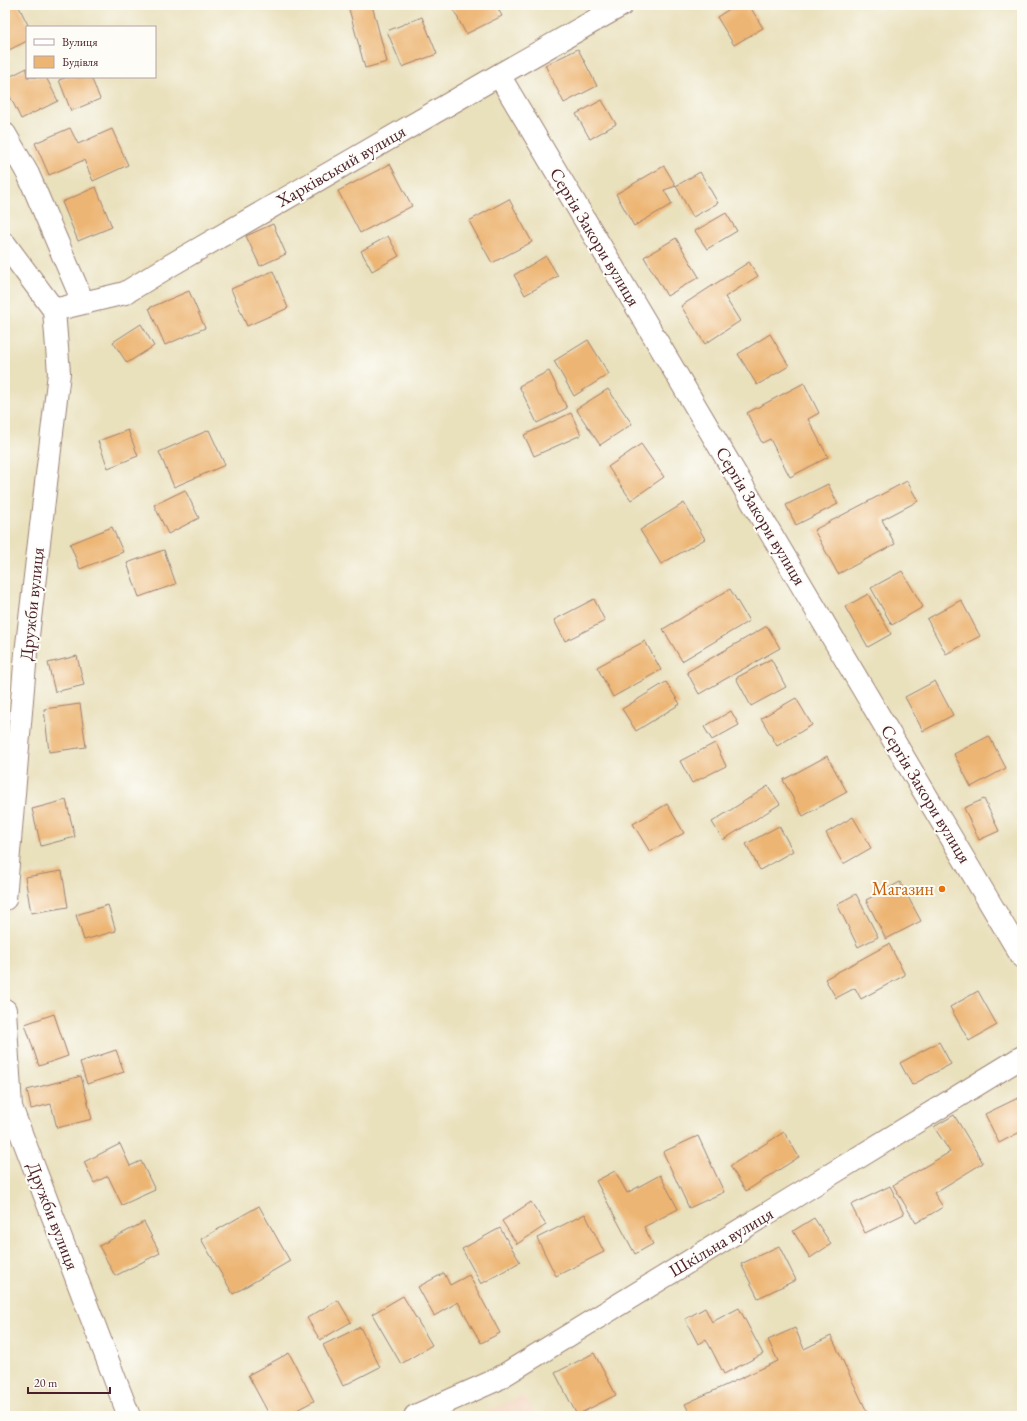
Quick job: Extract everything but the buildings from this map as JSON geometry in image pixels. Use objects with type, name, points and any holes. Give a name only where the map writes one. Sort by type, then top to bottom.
[{"type":"street","name":"Харківський вулиця","points":[[54,310],[125,293],[622,5]]},
{"type":"street","name":"Сергія Закори вулиця","points":[[499,75],[1022,957]]},
{"type":"street","points":[[5,134],[28,174],[83,302]]},
{"type":"street","points":[[5,244],[54,310]]},
{"type":"street","name":"Дружби вулиця","points":[[5,899],[26,653],[59,373],[54,310]]},
{"type":"street","name":"Дружби вулиця","points":[[5,1010],[11,1107],[129,1416]]},
{"type":"street","name":"Шкільна вулиця","points":[[415,1416],[496,1380],[1022,1057]]},
{"type":"shaded area","points":[[523,1395],[536,1416],[476,1416]]},
{"type":"place","name":"Магазин","points":[[942,889]]}]
